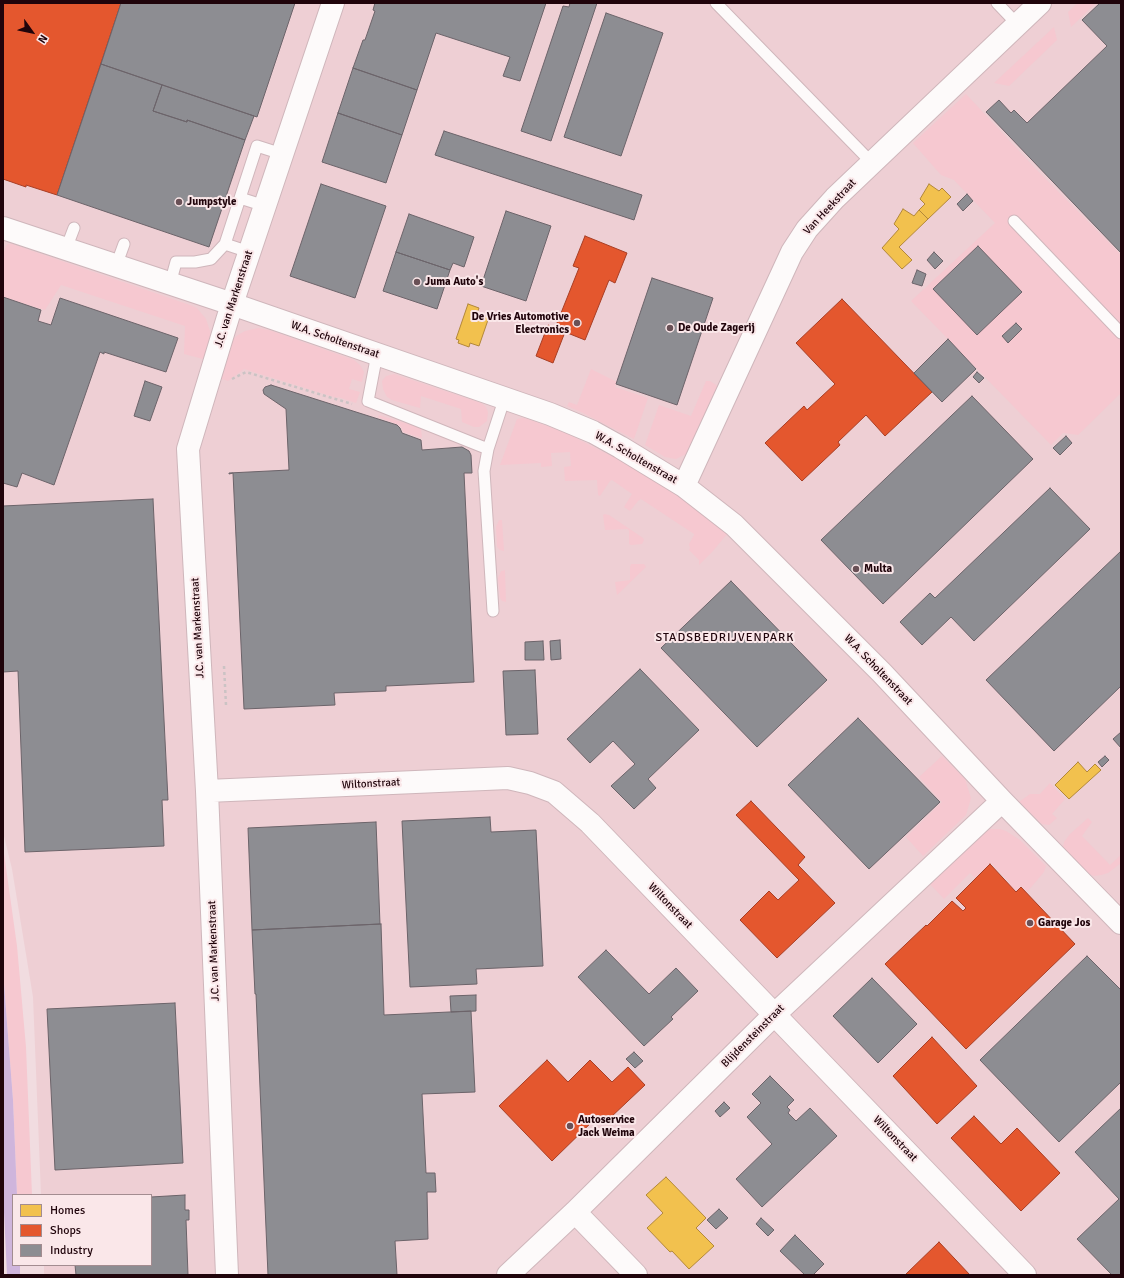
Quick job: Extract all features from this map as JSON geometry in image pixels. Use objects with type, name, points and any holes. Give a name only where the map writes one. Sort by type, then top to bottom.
[{"type":"street","name":"J.C. van Markenstraat","points":[[227,1275],[207,791],[188,449],[232,304],[333,3]]},
{"type":"street","name":"Van Heekstraat","points":[[684,486],[792,252],[811,225],[836,198],[1040,3]]},
{"type":"street","name":"W.A. Scholtenstraat","points":[[3,229],[232,304],[561,418],[593,432],[684,486],[734,525],[882,672],[1002,801],[1121,923]]},
{"type":"street","name":"Wiltonstraat","points":[[207,791],[508,778],[530,783],[554,792],[590,823],[1025,1275]]},
{"type":"street","name":"Blijdensteinstraat","points":[[508,1275],[575,1212],[775,1014],[1002,801]]},
{"type":"street","points":[[575,1212],[636,1275]]},
{"type":"lane","points":[[716,3],[873,164]]},
{"type":"lane","points":[[997,3],[1018,24]]},
{"type":"lane","points":[[170,284],[176,262],[194,262],[211,259],[224,244],[257,146],[282,154]]},
{"type":"lane","points":[[240,198],[265,206]]},
{"type":"lane","points":[[1014,221],[1121,333]]},
{"type":"lane","points":[[66,249],[74,228]]},
{"type":"lane","points":[[116,266],[124,244]]},
{"type":"lane","points":[[224,244],[249,252]]},
{"type":"lane","points":[[378,354],[368,401],[488,449]]},
{"type":"lane","points":[[493,612],[484,471],[488,449],[505,398]]},
{"type":"path","points":[[229,384],[231,380],[246,372],[356,406],[368,401]]},
{"type":"path","points":[[224,664],[226,710]]},
{"type":"shaded area","points":[[3,3],[1121,3],[1121,1275],[44,1275],[44,1266],[152,1266],[152,1194],[41,1194],[33,997],[12,869],[3,832]]},
{"type":"shaded area","points":[[1078,3],[1096,3],[1071,27],[1068,12]]},
{"type":"shaded area","points":[[1054,27],[1057,40],[1009,86],[994,83]]},
{"type":"shaded area","points":[[966,94],[1035,168],[1121,255],[1121,393],[1078,435],[1063,433],[1051,445],[911,301],[995,223],[954,180],[941,175],[913,143]]},
{"type":"shaded area","points":[[8,244],[12,244],[197,308],[206,319],[210,331],[210,340],[203,359],[184,354],[185,326],[61,285],[45,310],[3,297],[3,255]]},
{"type":"shaded area","points":[[258,328],[269,330],[354,360],[360,365],[364,372],[362,382],[352,379],[349,389],[360,392],[356,403],[244,369],[228,381],[219,378],[233,339],[245,331]]},
{"type":"shaded area","points":[[591,369],[617,382],[615,387],[648,398],[634,439],[567,406],[569,402],[577,405]]},
{"type":"shaded area","points":[[394,374],[481,403],[486,407],[488,412],[487,421],[479,427],[474,427],[462,422],[461,409],[421,396],[420,408],[392,400],[387,397],[383,389],[382,381],[386,376]]},
{"type":"shaded area","points":[[706,381],[710,381],[719,389],[688,453],[676,459],[665,457],[645,445],[659,405],[691,416]]},
{"type":"shaded area","points":[[379,415],[421,428],[422,438],[403,432],[399,425],[378,417]]},
{"type":"shaded area","points":[[523,418],[566,433],[631,466],[684,500],[727,534],[699,565],[699,560],[689,550],[689,544],[694,534],[641,499],[630,511],[624,507],[632,494],[612,480],[600,496],[598,495],[597,480],[565,481],[564,467],[571,466],[570,452],[551,453],[552,466],[541,467],[541,463],[500,465],[517,419]]},
{"type":"shaded area","points":[[603,515],[609,515],[643,538],[644,540],[642,544],[629,544],[628,529],[605,530]]},
{"type":"shaded area","points":[[499,520],[502,520],[504,551],[497,547],[496,527]]},
{"type":"shaded area","points":[[631,564],[644,564],[646,567],[617,595],[615,582],[630,580]]},
{"type":"shaded area","points":[[505,570],[506,602],[502,601],[500,598],[498,578],[501,571]]},
{"type":"shaded area","points":[[942,756],[965,779],[971,798],[966,815],[923,856],[906,837],[942,802],[919,777]]},
{"type":"shaded area","points":[[1050,783],[1065,799],[1052,814],[1057,818],[1049,825],[1042,824],[1019,802],[1030,794],[1040,794]]},
{"type":"shaded area","points":[[1088,818],[1092,822],[1082,836],[1110,865],[1121,855],[1121,863],[1108,873],[1094,876],[1089,874],[1063,847],[1064,842],[1070,834]]},
{"type":"shaded area","points":[[991,829],[1006,831],[1020,840],[1046,866],[1044,872],[1027,892],[1021,886],[998,909],[990,901],[1010,883],[991,863],[975,878],[970,873],[944,899],[930,884],[982,834]]},
{"type":"shaded area","points":[[3,846],[17,946],[26,1047],[32,1194],[17,1194],[13,1100],[3,971]]},
{"type":"shaded area","points":[[3,971],[13,1100],[17,1194],[12,1194],[12,1266],[20,1266],[20,1275],[7,1275],[3,1191]]},
{"type":"building: Homes","points":[[929,184],[939,191],[942,188],[951,197],[928,219],[919,210],[925,204],[920,199]]},
{"type":"building: Homes","points":[[903,209],[914,216],[919,210],[928,219],[899,247],[912,260],[902,269],[882,248],[899,229],[894,224]]},
{"type":"building: Homes","points":[[468,304],[479,308],[477,313],[489,317],[479,346],[470,343],[469,347],[458,343],[459,340],[456,339]]},
{"type":"building: Homes","points":[[1078,762],[1087,772],[1095,764],[1101,770],[1069,799],[1055,785]]},
{"type":"building: Homes","points":[[666,1177],[706,1218],[696,1228],[714,1246],[689,1269],[647,1228],[663,1213],[646,1195]]},
{"type":"building: Shops","points":[[3,3],[121,3],[57,195],[3,179]]},
{"type":"building: Shops","points":[[585,236],[627,253],[615,283],[609,280],[585,340],[565,332],[553,363],[536,356],[548,325],[555,328],[579,268],[573,266]]},
{"type":"building: Shops","points":[[842,299],[932,392],[885,436],[866,415],[838,442],[840,445],[802,481],[765,443],[804,406],[807,410],[835,384],[796,343]]},
{"type":"building: Shops","points":[[751,801],[805,857],[798,865],[835,903],[777,958],[740,920],[769,891],[778,900],[799,880],[736,815]]},
{"type":"building: Shops","points":[[990,864],[1016,892],[1021,887],[1075,944],[966,1049],[885,964],[952,901],[963,911],[966,908],[956,898]]},
{"type":"building: Shops","points":[[932,1037],[977,1086],[937,1124],[893,1076]]},
{"type":"building: Shops","points":[[547,1060],[568,1082],[590,1060],[612,1082],[628,1067],[645,1085],[610,1118],[602,1118],[599,1115],[552,1161],[499,1106]]},
{"type":"building: Shops","points":[[974,1116],[1001,1144],[1017,1128],[1060,1173],[1021,1211],[951,1138]]},
{"type":"building: Shops","points":[[939,1242],[970,1275],[905,1275]]},
{"type":"building: Industry","points":[[121,3],[295,3],[257,117],[101,64]]},
{"type":"building: Industry","points":[[375,3],[546,3],[520,81],[503,76],[510,57],[436,33],[417,90],[353,68],[375,11],[373,10]]},
{"type":"building: Industry","points":[[570,3],[597,3],[551,141],[521,131],[563,6],[569,7]]},
{"type":"building: Industry","points":[[1100,3],[1121,3],[1121,253],[986,112],[999,100],[1011,113],[1014,110],[1027,123],[1107,46],[1082,20]]},
{"type":"building: Industry","points":[[606,13],[663,33],[621,156],[564,137]]},
{"type":"building: Industry","points":[[101,64],[162,85],[153,111],[187,122],[187,120],[245,140],[209,247],[57,195]]},
{"type":"building: Industry","points":[[353,68],[417,90],[402,135],[338,113]]},
{"type":"building: Industry","points":[[162,85],[254,116],[245,140],[187,120],[187,122],[153,111]]},
{"type":"building: Industry","points":[[338,113],[402,135],[386,183],[322,162]]},
{"type":"building: Industry","points":[[444,131],[642,195],[634,220],[435,155]]},
{"type":"building: Industry","points":[[321,184],[386,206],[355,298],[290,276]]},
{"type":"building: Industry","points":[[967,194],[973,201],[963,211],[957,204]]},
{"type":"building: Industry","points":[[506,211],[551,226],[526,301],[481,286]]},
{"type":"building: Industry","points":[[409,214],[474,237],[464,267],[453,263],[450,270],[396,252]]},
{"type":"building: Industry","points":[[978,246],[1022,292],[977,335],[933,289]]},
{"type":"building: Industry","points":[[396,252],[450,270],[437,309],[383,291]]},
{"type":"building: Industry","points":[[934,252],[943,261],[935,269],[927,260]]},
{"type":"building: Industry","points":[[917,270],[926,274],[922,286],[912,283]]},
{"type":"building: Industry","points":[[652,278],[713,298],[677,405],[616,384]]},
{"type":"building: Industry","points":[[3,297],[41,310],[38,321],[51,325],[60,298],[178,338],[166,372],[100,352],[54,485],[22,473],[17,487],[3,483]]},
{"type":"building: Industry","points":[[1016,323],[1022,329],[1008,343],[1002,336]]},
{"type":"building: Industry","points":[[948,339],[976,369],[942,402],[914,373]]},
{"type":"building: Industry","points":[[977,372],[984,378],[979,383],[973,377]]},
{"type":"building: Industry","points":[[145,381],[162,387],[150,421],[134,416]]},
{"type":"building: Industry","points":[[271,385],[397,425],[402,433],[421,440],[422,450],[462,447],[469,451],[471,455],[472,473],[464,473],[474,682],[386,686],[386,691],[334,693],[335,705],[244,709],[233,473],[229,473],[289,470],[286,409],[264,394],[263,390],[265,387]]},
{"type":"building: Industry","points":[[972,396],[1033,459],[883,604],[821,540]]},
{"type":"building: Industry","points":[[1066,436],[1072,443],[1060,455],[1053,448]]},
{"type":"building: Industry","points":[[1050,488],[1090,529],[974,641],[951,617],[922,645],[900,622],[930,593],[935,598]]},
{"type":"building: Industry","points":[[153,499],[168,800],[162,800],[164,846],[25,852],[18,671],[3,672],[3,506]]},
{"type":"building: Industry","points":[[1121,551],[1121,686],[1054,751],[986,680]]},
{"type":"building: Industry","points":[[731,581],[827,680],[757,747],[661,648]]},
{"type":"building: Industry","points":[[560,640],[561,659],[551,660],[550,641]]},
{"type":"building: Industry","points":[[543,641],[544,660],[525,660],[525,642]]},
{"type":"building: Industry","points":[[640,669],[699,730],[648,779],[656,788],[634,809],[611,786],[635,764],[613,741],[590,763],[567,739]]},
{"type":"building: Industry","points":[[535,670],[538,734],[506,735],[503,671]]},
{"type":"building: Industry","points":[[858,718],[940,802],[869,869],[788,785]]},
{"type":"building: Industry","points":[[1121,732],[1121,748],[1113,739]]},
{"type":"building: Industry","points":[[1105,756],[1109,760],[1102,767],[1098,762]]},
{"type":"building: Industry","points":[[490,817],[491,832],[536,830],[543,966],[476,969],[477,984],[410,987],[402,821]]},
{"type":"building: Industry","points":[[376,822],[380,924],[252,930],[248,828]]},
{"type":"building: Industry","points":[[381,924],[384,1015],[471,1011],[475,1092],[422,1094],[426,1173],[435,1173],[436,1192],[427,1192],[428,1239],[395,1241],[397,1275],[268,1275],[252,930]]},
{"type":"building: Industry","points":[[606,950],[649,994],[676,968],[698,991],[671,1017],[673,1019],[644,1046],[578,977]]},
{"type":"building: Industry","points":[[1087,956],[1121,990],[1121,1082],[1059,1142],[980,1060]]},
{"type":"building: Industry","points":[[872,978],[917,1024],[878,1063],[833,1016]]},
{"type":"building: Industry","points":[[476,995],[476,1011],[451,1012],[450,996]]},
{"type":"building: Industry","points":[[175,1003],[183,1163],[55,1170],[47,1009]]},
{"type":"building: Industry","points":[[634,1052],[643,1061],[635,1068],[626,1059]]},
{"type":"building: Industry","points":[[770,1076],[794,1100],[787,1107],[790,1110],[788,1113],[796,1121],[810,1108],[837,1136],[762,1207],[736,1179],[772,1144],[747,1117],[761,1103],[752,1094]]},
{"type":"building: Industry","points":[[724,1102],[730,1108],[720,1117],[715,1111]]},
{"type":"building: Industry","points":[[1121,1108],[1121,1275],[1112,1275],[1077,1239],[1119,1199],[1075,1152]]},
{"type":"building: Industry","points":[[185,1195],[185,1210],[189,1210],[189,1220],[186,1220],[188,1275],[76,1275],[75,1266],[152,1266],[152,1197]]},
{"type":"building: Industry","points":[[719,1209],[728,1218],[716,1229],[707,1220]]},
{"type":"building: Industry","points":[[761,1218],[774,1230],[768,1236],[756,1224]]},
{"type":"building: Industry","points":[[795,1235],[824,1264],[813,1275],[805,1275],[780,1251]]},
{"type":"place","name":"Jumpstyle","points":[[179,202]]},
{"type":"place","name":"Juma Auto's","points":[[417,282]]},
{"type":"place","name":"De Vries Automotive Electronics","points":[[577,323]]},
{"type":"place","name":"De Oude Zagerij","points":[[670,328]]},
{"type":"place","name":"Multa","points":[[856,569]]},
{"type":"place","name":"Garage Jos","points":[[1030,923]]},
{"type":"place","name":"Autoservice Jack Weima","points":[[570,1126]]},
{"type":"district","name":"STADSBEDRIJVENPARK","points":[[725,638]]}]
